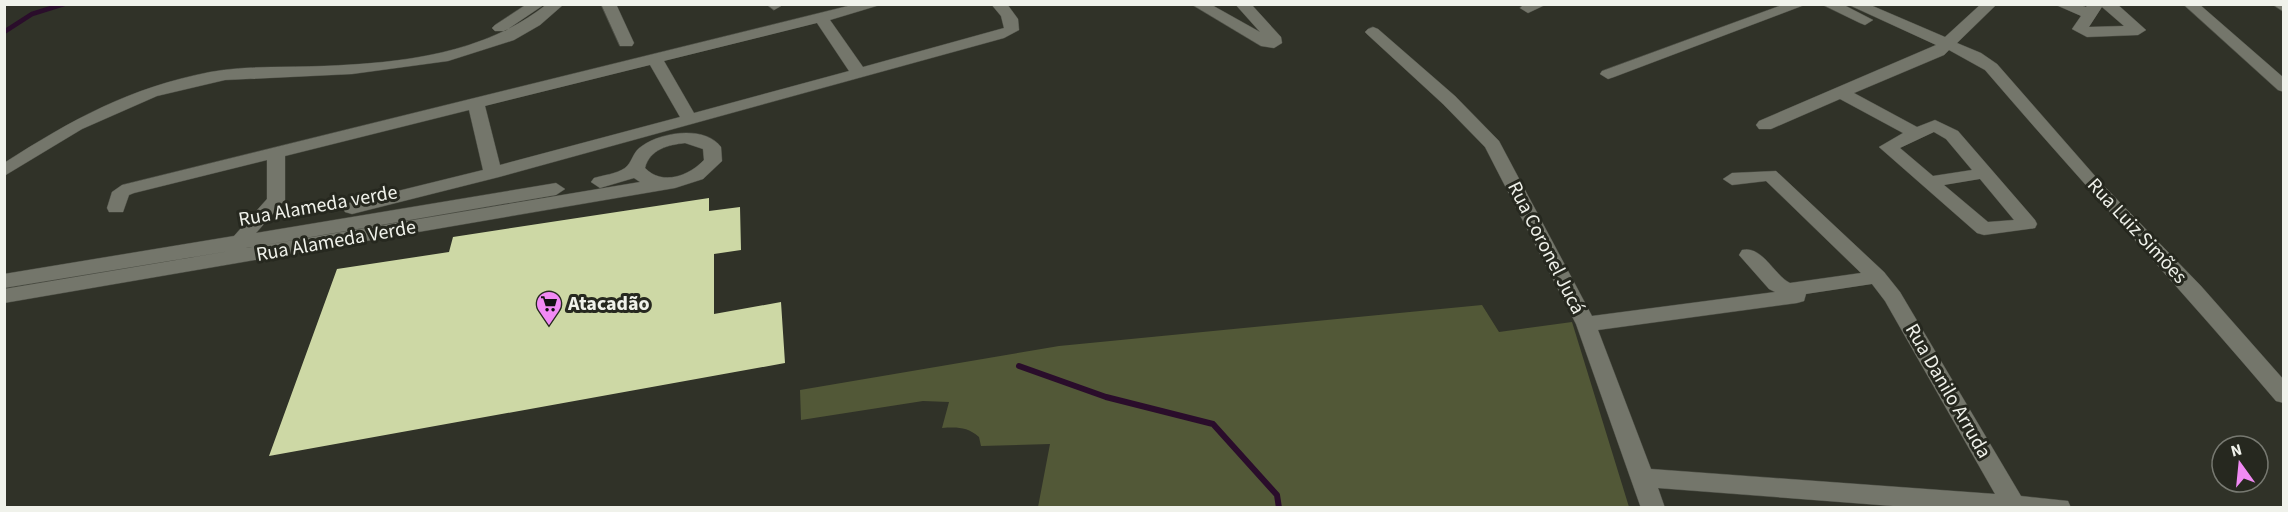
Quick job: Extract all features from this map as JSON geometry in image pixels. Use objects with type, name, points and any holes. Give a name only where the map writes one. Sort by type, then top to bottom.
[{"type":"street","points":[[608,4],[626,43]]},
{"type":"street","points":[[117,208],[122,192],[128,189],[876,4]]},
{"type":"street","points":[[352,208],[494,173],[1006,33],[1011,30],[1012,23],[1008,14],[998,4]]},
{"type":"street","points":[[1207,6],[1267,43],[1274,43],[1275,40],[1242,4]]},
{"type":"street","points":[[1608,74],[1800,4]]},
{"type":"street","points":[[1828,4],[1943,48]]},
{"type":"street","points":[[1854,4],[1943,48]]},
{"type":"street","points":[[1765,124],[1943,48],[1990,4]]},
{"type":"street","points":[[2061,4],[2092,9],[2080,29],[2087,32],[2138,30],[2107,4]]},
{"type":"street","points":[[2190,4],[2283,87]]},
{"type":"street","points":[[2279,4],[2283,8]]},
{"type":"street","points":[[489,38],[515,20],[524,24],[542,11]]},
{"type":"street","points":[[4,171],[58,135],[94,116],[152,92],[191,81],[257,71],[374,67],[489,38],[542,11]]},
{"type":"street","points":[[821,18],[858,72]]},
{"type":"street","name":"Rua Coronel Jucá","points":[[1373,32],[1449,100],[1493,145],[1586,324],[1653,507]]},
{"type":"street","points":[[4,158],[44,132],[83,111],[170,79],[234,65],[378,58],[453,48]]},
{"type":"street","name":"Rua Luiz Simões","points":[[1943,48],[1970,65],[1990,67],[2096,188],[2194,291],[2283,395]]},
{"type":"street","points":[[654,58],[689,118]]},
{"type":"street","points":[[1841,93],[1917,134]]},
{"type":"street","points":[[476,102],[494,173]]},
{"type":"street","points":[[1935,125],[1952,135],[1985,173],[2028,224],[1984,229],[1888,147],[1935,125]]},
{"type":"street","name":"Rua Alameda Verde","points":[[4,296],[236,250],[688,179],[707,168],[713,161],[712,147],[696,139],[685,138],[660,143],[641,155],[636,169]]},
{"type":"street","points":[[236,250],[276,200],[276,152]]},
{"type":"street","points":[[636,169],[641,177],[652,182],[667,183]]},
{"type":"street","name":"Rua Alameda verde","points":[[4,281],[236,250],[608,181],[626,176],[636,169]]},
{"type":"street","points":[[1929,182],[1985,173]]},
{"type":"street","name":"Rua Danilo Arruda","points":[[1732,179],[1770,175],[1880,281],[2015,506]]},
{"type":"street","points":[[1749,255],[1776,284],[1788,290],[1880,281]]},
{"type":"street","points":[[1586,324],[1880,281]]},
{"type":"street","points":[[1642,478],[2015,506],[2059,507]]},
{"type":"green space","points":[[1482,305],[1499,332],[1572,322],[1629,507],[1038,507],[1050,444],[981,446],[979,437],[966,429],[942,428],[949,402],[923,401],[801,420],[800,390],[1059,346]]},
{"type":"building","name":"Atacadão","points":[[709,198],[709,211],[740,207],[741,250],[714,254],[714,314],[781,302],[785,363],[269,456],[337,269],[449,252],[453,237]]},
{"type":"waterway","points":[[4,32],[32,14],[64,4]]},
{"type":"waterway","points":[[1019,366],[1106,397],[1213,424],[1277,495],[1279,508]]},
{"type":"place","name":"Atacadão","points":[[549,327]]}]
